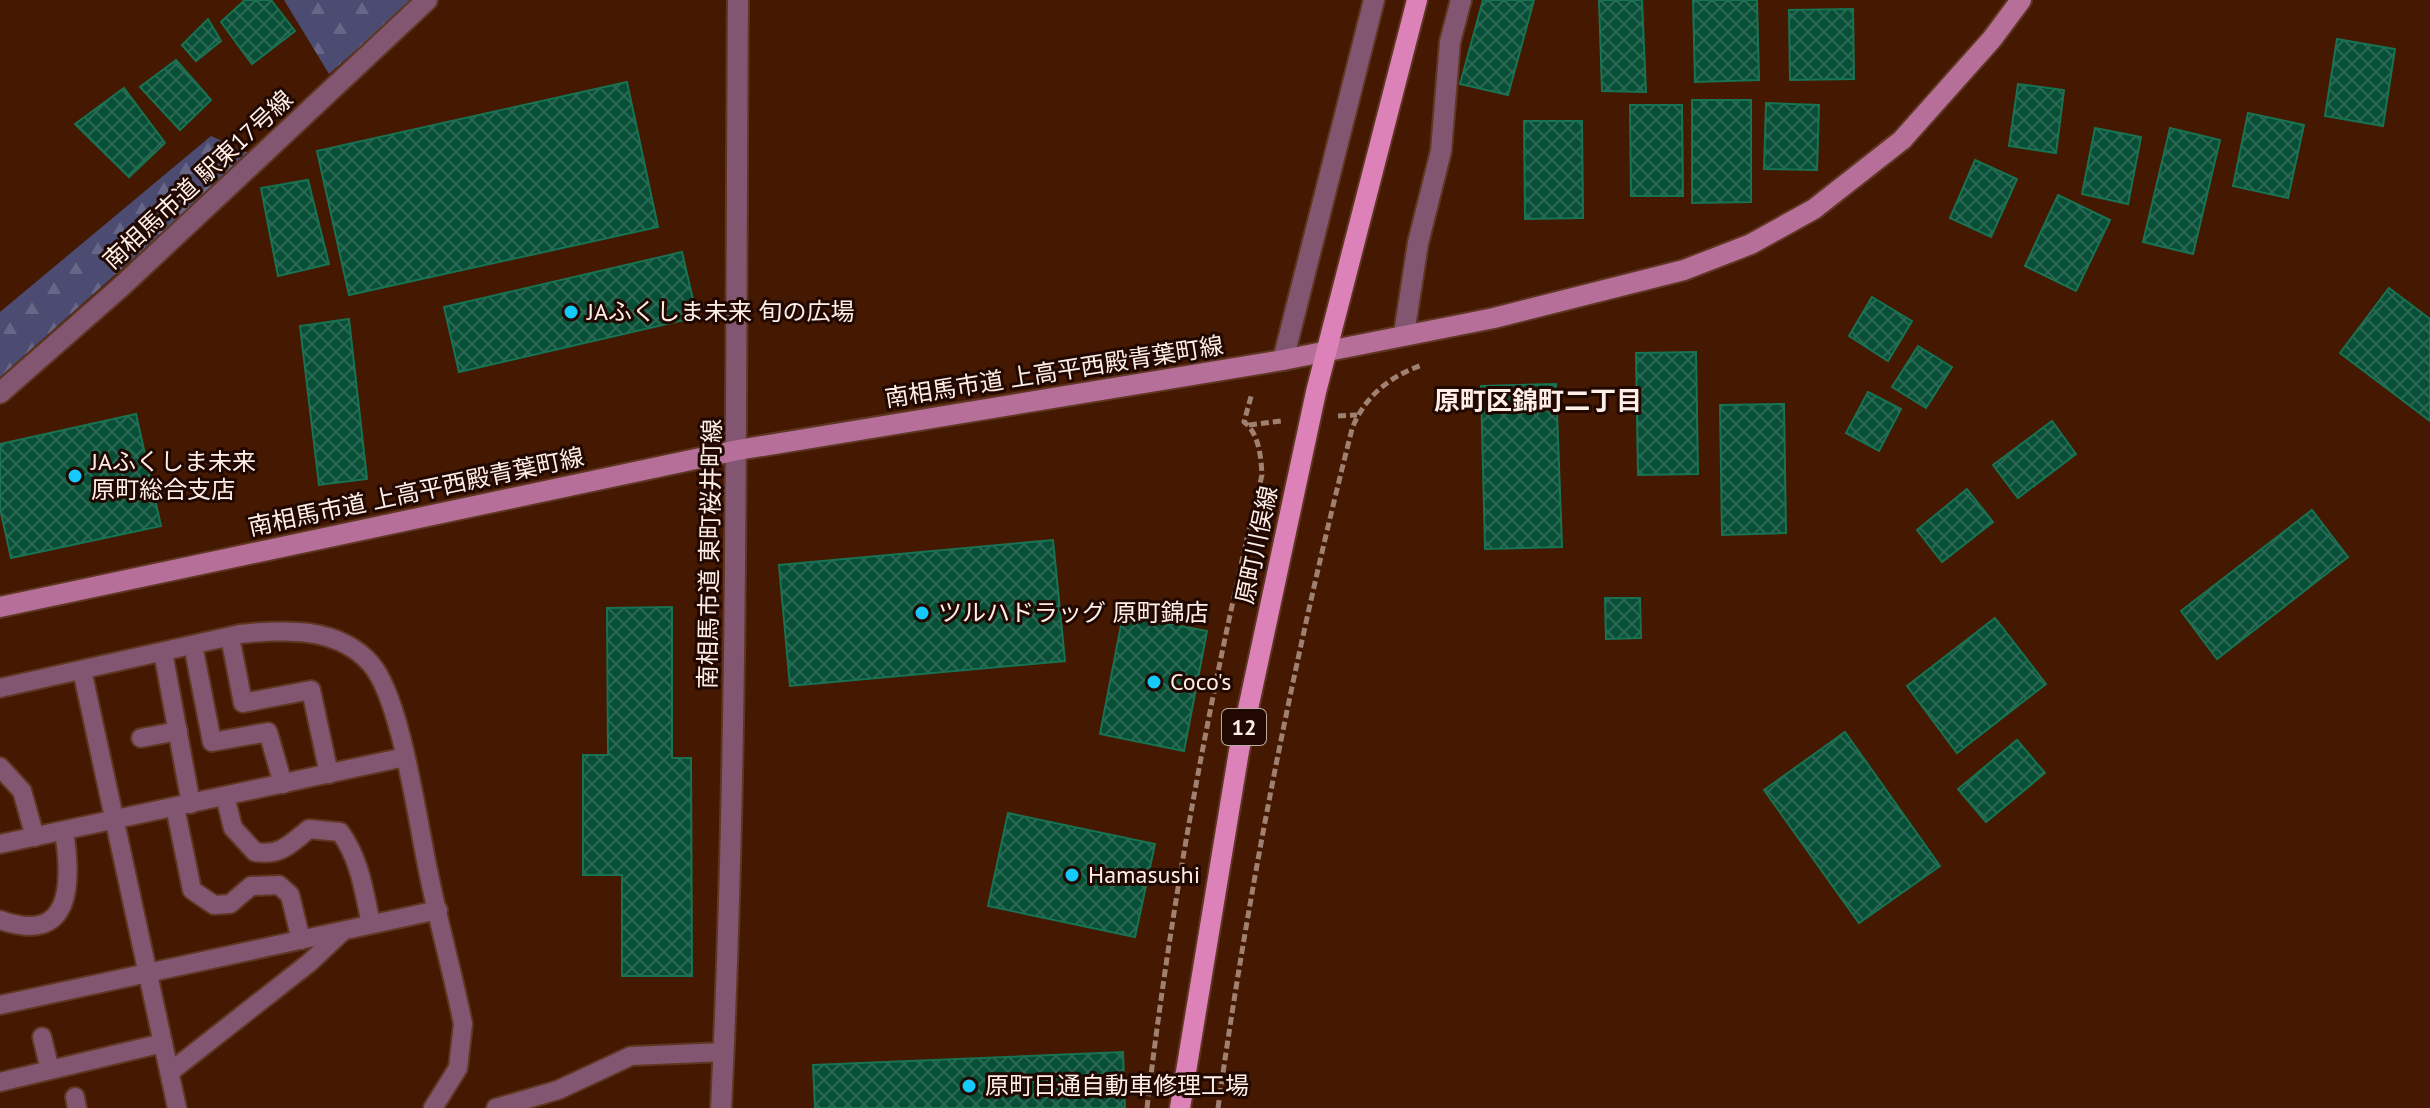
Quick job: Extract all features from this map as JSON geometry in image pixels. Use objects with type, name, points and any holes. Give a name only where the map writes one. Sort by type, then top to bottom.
[{"type":"main road","name":"原町川俣線","points":[[1180,1108],[1239,751],[1327,350],[1417,0]]},
{"type":"street","name":"南相馬市道 駅東17号線","points":[[0,393],[123,285],[427,0]]},
{"type":"street","name":"南相馬市道 東町桜井町線","points":[[721,1108],[738,450],[738,0]]},
{"type":"street","points":[[1283,360],[1374,0]]},
{"type":"street","points":[[1404,334],[1418,243],[1441,151],[1450,42],[1461,0]]},
{"type":"street","name":"南相馬市道 上高平西殿青葉町線","points":[[0,607],[738,450],[1283,360],[1494,318],[1669,274],[1751,244],[1814,209],[1902,140],[1992,39],[2021,0]]},
{"type":"lane","points":[[0,688],[230,637],[280,630],[339,641],[357,652],[383,682],[405,757],[463,1024],[458,1068],[433,1108]]},
{"type":"lane","points":[[230,637],[243,703],[311,690],[329,774]]},
{"type":"lane","points":[[193,645],[212,742],[268,732],[283,784]]},
{"type":"lane","points":[[163,652],[178,731],[192,890],[214,905],[230,904],[251,886],[279,885],[290,895],[301,940]]},
{"type":"lane","points":[[82,670],[177,1108]]},
{"type":"lane","points":[[141,738],[178,731]]},
{"type":"lane","points":[[0,844],[405,757]]},
{"type":"lane","points":[[0,767],[22,791],[35,837]]},
{"type":"lane","points":[[225,796],[233,828],[255,852],[269,854],[287,849],[309,829],[340,832],[351,847],[359,868],[371,924]]},
{"type":"lane","points":[[0,920],[24,928],[41,926],[60,911],[69,890],[64,831]]},
{"type":"lane","points":[[0,1005],[438,910]]},
{"type":"lane","points":[[170,1072],[309,963],[344,931]]},
{"type":"lane","points":[[42,1037],[50,1070]]},
{"type":"lane","points":[[0,1082],[163,1043]]},
{"type":"lane","points":[[496,1108],[558,1090],[631,1056],[724,1052]]},
{"type":"path","points":[[1218,1108],[1259,841],[1306,616],[1352,429],[1357,415],[1384,383],[1407,370],[1432,362]]},
{"type":"path","points":[[1147,1108],[1198,771],[1262,475],[1260,453],[1252,431],[1244,422]]},
{"type":"green space","points":[[284,0],[413,0],[329,74]]},
{"type":"green space","points":[[211,136],[251,154],[0,377],[0,312]]},
{"type":"building","points":[[245,0],[271,0],[295,31],[252,64],[221,22]]},
{"type":"building","points":[[1483,0],[1534,0],[1508,95],[1460,84]]},
{"type":"building","points":[[1599,0],[1642,0],[1646,92],[1602,91]]},
{"type":"building","points":[[1693,0],[1757,0],[1759,80],[1695,82]]},
{"type":"building","points":[[1853,9],[1854,79],[1790,80],[1789,10]]},
{"type":"building","points":[[208,19],[221,41],[196,61],[182,45]]},
{"type":"building","points":[[2337,39],[2395,49],[2383,126],[2325,116]]},
{"type":"building","points":[[176,60],[211,100],[180,130],[140,87]]},
{"type":"building","points":[[627,82],[658,227],[349,295],[317,151]]},
{"type":"building","points":[[2018,84],[2064,90],[2056,153],[2009,146]]},
{"type":"building","points":[[124,88],[165,143],[129,177],[75,124]]},
{"type":"building","points":[[1692,100],[1751,100],[1751,202],[1692,203]]},
{"type":"building","points":[[1766,103],[1819,105],[1817,170],[1764,169]]},
{"type":"building","points":[[1630,105],[1682,105],[1683,196],[1631,196]]},
{"type":"building","points":[[2248,113],[2304,125],[2288,198],[2233,186]]},
{"type":"building","points":[[1524,121],[1582,121],[1583,218],[1525,219]]},
{"type":"building","points":[[2095,128],[2141,137],[2128,204],[2082,194]]},
{"type":"building","points":[[2170,128],[2220,140],[2193,254],[2143,242]]},
{"type":"building","points":[[1975,160],[2017,179],[1991,237],[1950,218]]},
{"type":"building","points":[[308,180],[329,264],[278,276],[261,188]]},
{"type":"building","points":[[2058,195],[2110,220],[2076,291],[2025,266]]},
{"type":"building","name":"JAふくしま未来 旬の広場","points":[[682,252],[697,317],[459,372],[444,307]]},
{"type":"building","points":[[2389,288],[2430,319],[2430,421],[2340,353]]},
{"type":"building","points":[[1872,297],[1912,321],[1888,361],[1849,336]]},
{"type":"building","points":[[349,319],[367,479],[319,485],[300,326]]},
{"type":"building","points":[[1918,346],[1952,367],[1926,408],[1892,387]]},
{"type":"building","points":[[1696,352],[1698,474],[1638,475],[1636,353]]},
{"type":"building","points":[[1556,384],[1562,547],[1485,549],[1481,386]]},
{"type":"building","points":[[1868,392],[1901,409],[1879,451],[1846,433]]},
{"type":"building","points":[[1784,404],[1786,533],[1722,535],[1720,405]]},
{"type":"building","name":"JAふくしま未来 原町総合支店","points":[[136,414],[161,526],[11,558],[0,508],[0,444]]},
{"type":"building","points":[[2052,421],[2076,454],[2018,498],[1993,465]]},
{"type":"building","points":[[1967,489],[1993,522],[1942,562],[1917,530]]},
{"type":"building","points":[[2312,510],[2348,557],[2217,659],[2181,611]]},
{"type":"building","name":"ツルハドラッグ 原町錦店","points":[[1053,540],[1065,661],[790,686],[779,565]]},
{"type":"building","points":[[1605,598],[1640,598],[1641,638],[1606,639]]},
{"type":"building","points":[[672,607],[672,758],[691,758],[692,976],[622,976],[622,875],[583,875],[583,755],[608,755],[607,608]]},
{"type":"building","name":"Coco's","points":[[1123,615],[1207,631],[1184,751],[1100,734]]},
{"type":"building","points":[[1995,618],[2046,684],[1957,753],[1907,686]]},
{"type":"building","points":[[1845,732],[1940,866],[1859,923],[1764,790]]},
{"type":"building","points":[[2017,740],[2045,773],[1986,822],[1958,789]]},
{"type":"building","name":"Hamasushi","points":[[1008,813],[1155,844],[1135,937],[988,906]]},
{"type":"building","name":"原町日通自動車修理工場","points":[[1123,1052],[1125,1108],[815,1108],[813,1065]]},
{"type":"place","name":"JAふくしま未来 旬の広場","points":[[571,312]]},
{"type":"place","name":"JAふくしま未来 原町総合支店","points":[[75,476]]},
{"type":"place","name":"ツルハドラッグ 原町錦店","points":[[922,613]]},
{"type":"place","name":"Coco's","points":[[1154,682]]},
{"type":"place","name":"Hamasushi","points":[[1072,875]]},
{"type":"place","name":"原町日通自動車修理工場","points":[[969,1086]]},
{"type":"district","name":"原町区錦町二丁目","points":[[1538,401]]}]
